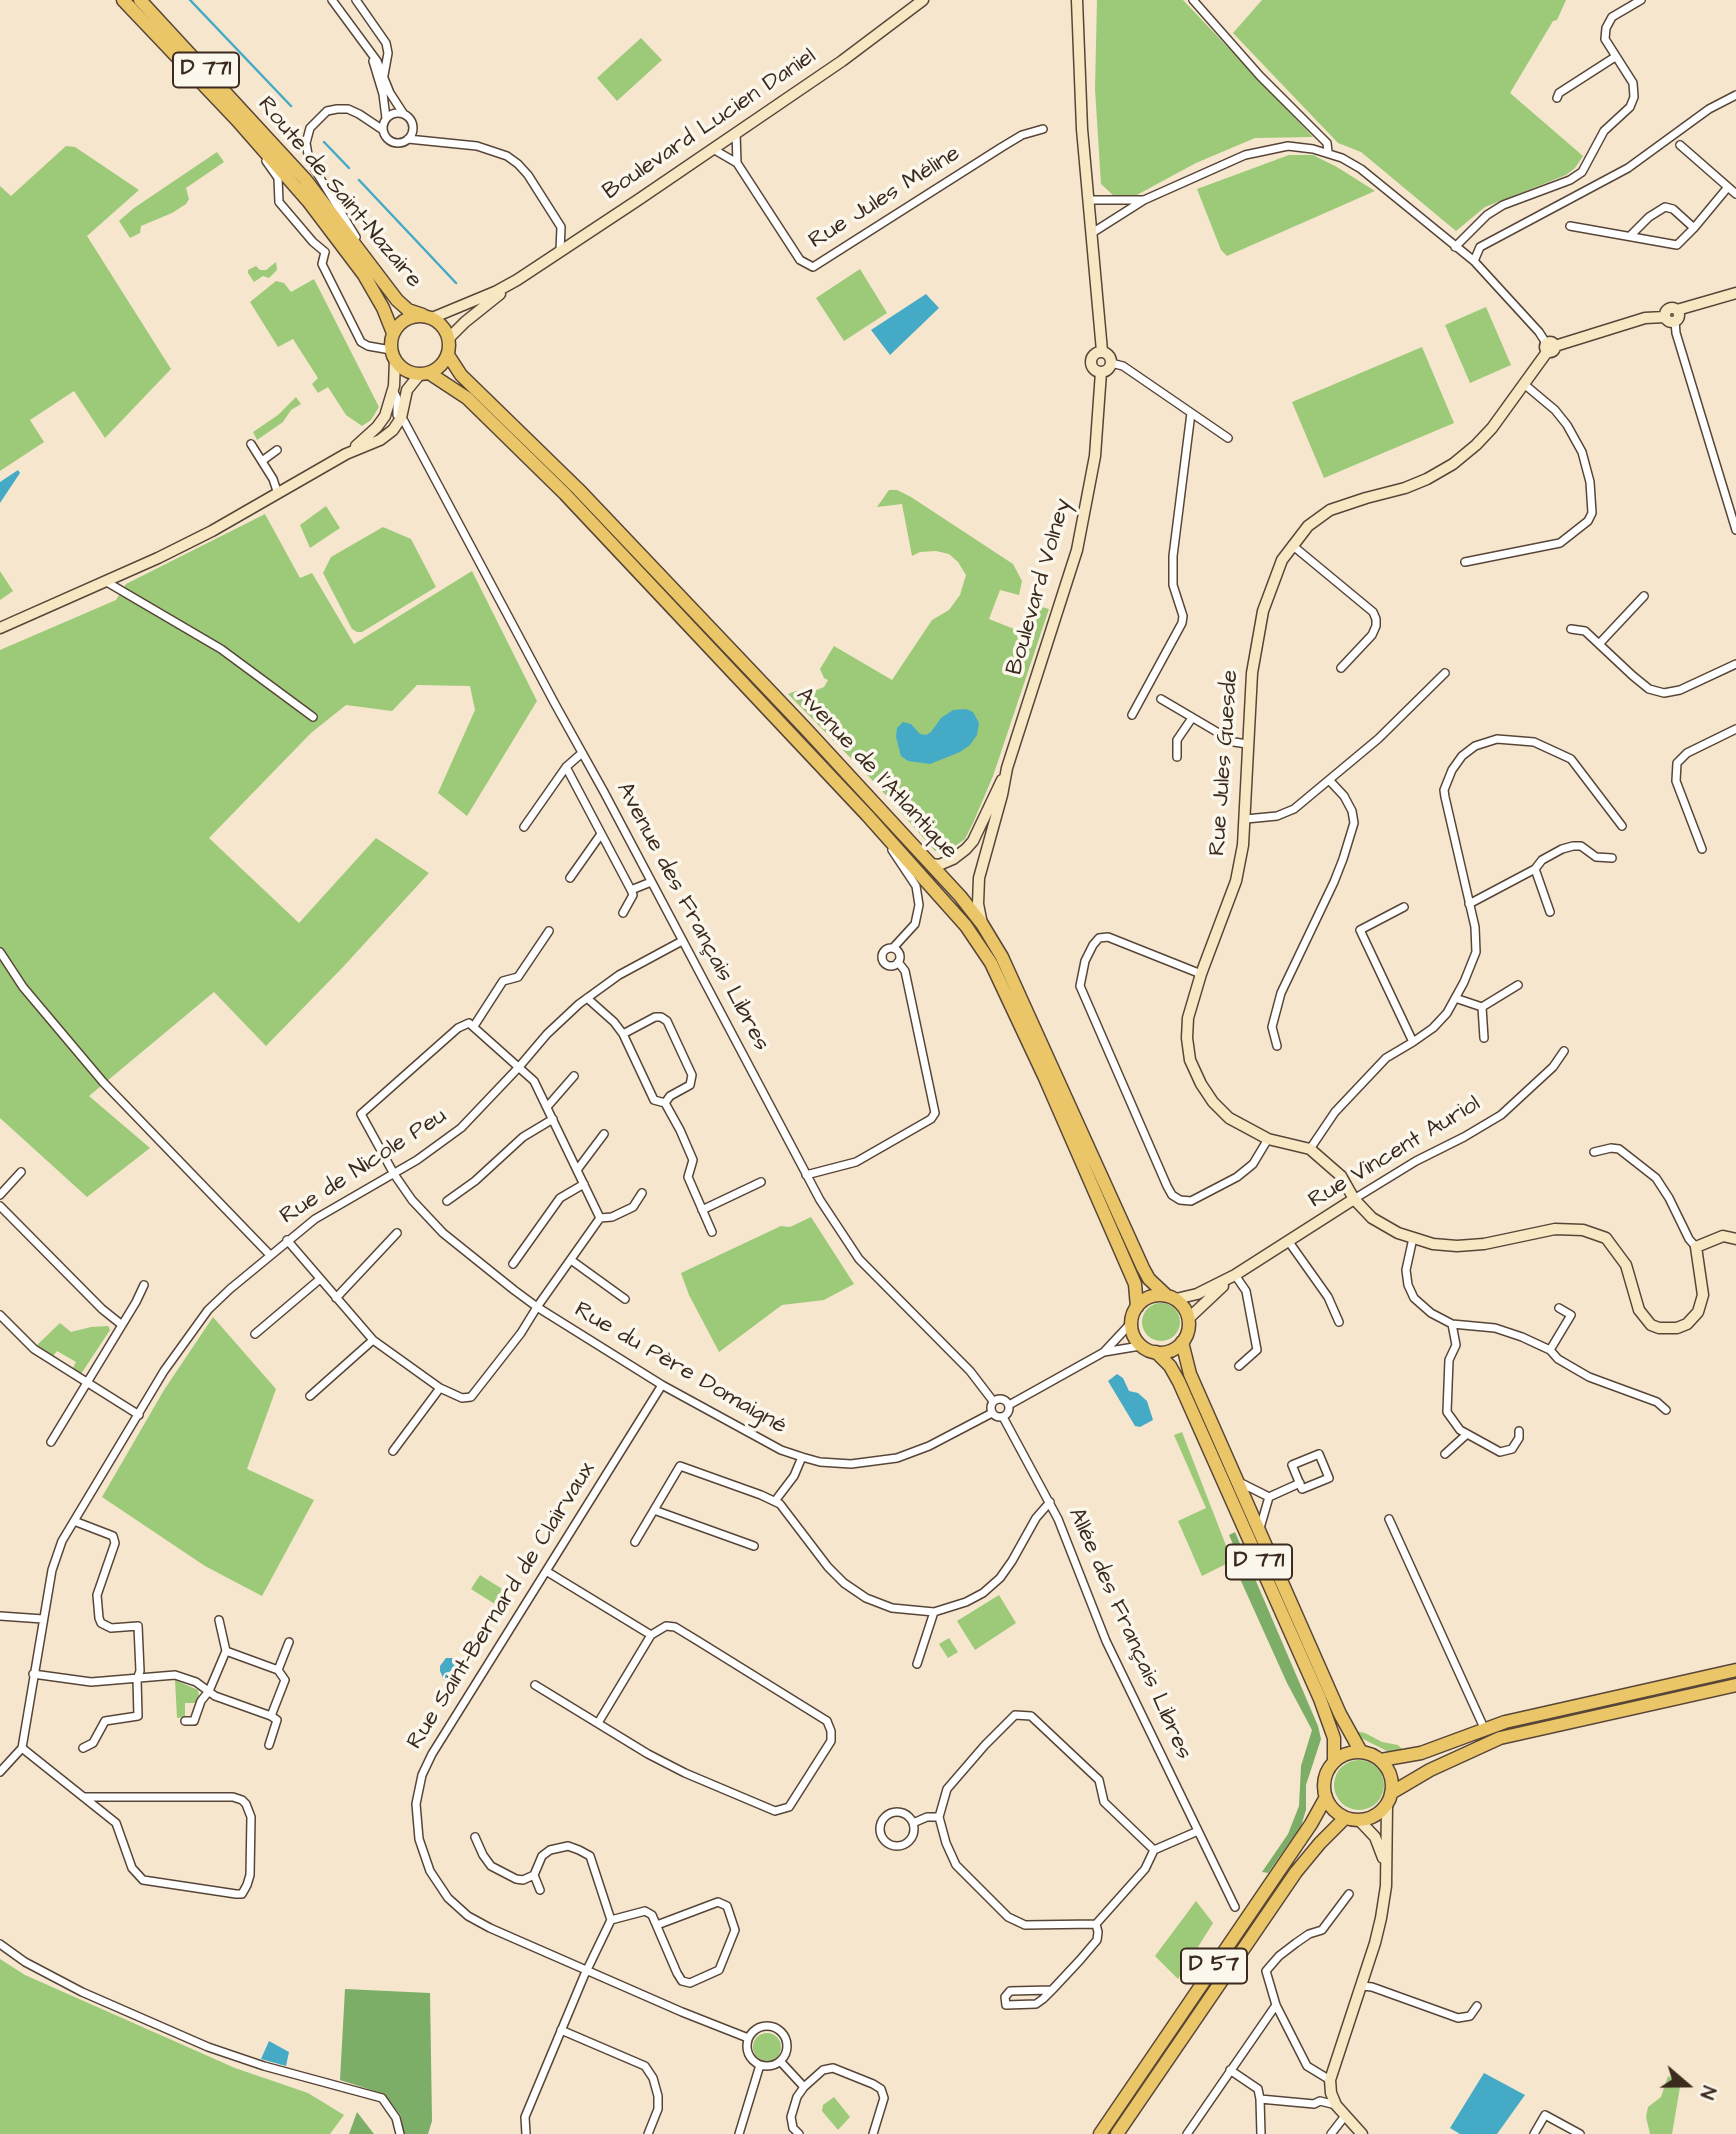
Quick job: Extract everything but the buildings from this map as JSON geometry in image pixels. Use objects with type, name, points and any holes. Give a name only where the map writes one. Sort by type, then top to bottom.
[{"type":"main road","name":"Route de Saint-Nazaire","points":[[123,0],[237,120],[345,247],[383,308],[393,333]]},
{"type":"main road","name":"Route de Saint-Nazaire","points":[[140,0],[281,152],[397,300],[408,310],[427,316]]},
{"type":"main road","points":[[427,316],[445,329],[449,338],[448,355],[437,369],[425,374],[407,371],[393,355],[393,333],[405,319],[427,316]]},
{"type":"main road","name":"Avenue de l'Atlantique","points":[[448,355],[461,374],[596,507],[931,864],[982,924],[1002,957],[1143,1268],[1149,1279],[1171,1297]]},
{"type":"main road","name":"Avenue de l'Atlantique","points":[[425,374],[467,398],[565,494],[967,926],[991,963],[1045,1078],[1135,1284],[1137,1307]]},
{"type":"main road","points":[[1149,1297],[1171,1297],[1182,1304],[1189,1318],[1187,1335],[1182,1342],[1166,1352],[1156,1352],[1140,1346],[1134,1338],[1132,1322],[1137,1307],[1149,1297]]},
{"type":"main road","name":"D 771","points":[[1182,1342],[1190,1374],[1237,1482],[1340,1714],[1361,1752]]},
{"type":"main road","name":"D 771","points":[[1156,1352],[1170,1366],[1180,1382],[1320,1699],[1334,1738],[1334,1762]]},
{"type":"main road","points":[[1736,1670],[1505,1723],[1421,1753],[1381,1760],[1361,1752],[1342,1756],[1334,1762],[1325,1778],[1326,1797],[1330,1806],[1352,1819],[1370,1818],[1380,1812],[1389,1799],[1430,1770],[1500,1738],[1736,1685]]},
{"type":"main road","points":[[1381,1760],[1391,1775],[1389,1799]]},
{"type":"main road","name":"D 57","points":[[1100,2134],[1311,1824],[1326,1797]]},
{"type":"main road","name":"D 57","points":[[1117,2134],[1296,1872],[1320,1843],[1352,1819]]},
{"type":"street","points":[[332,0],[371,53],[390,93],[411,121],[413,128],[408,139]]},
{"type":"street","points":[[356,0],[386,43],[388,53],[384,76]]},
{"type":"street","name":"Boulevard Lucien Daniel","points":[[449,338],[517,280],[842,61],[923,0]]},
{"type":"street","name":"Boulevard Volney","points":[[931,864],[939,865],[953,859],[973,841],[1007,768],[1077,550],[1095,456],[1101,372],[1092,368],[1090,361],[1093,355],[1102,351],[1079,82],[1077,0]]},
{"type":"street","points":[[1193,0],[1260,76],[1327,143],[1328,152]]},
{"type":"street","points":[[1455,247],[1495,210],[1570,180],[1582,172],[1604,131],[1630,107],[1634,97],[1633,83],[1605,39],[1606,28],[1612,17],[1641,0]]},
{"type":"street","points":[[371,53],[383,94],[386,118],[383,130]]},
{"type":"street","points":[[1557,98],[1559,93],[1615,57]]},
{"type":"street","points":[[1474,261],[1480,247],[1628,168],[1709,109],[1736,95]]},
{"type":"street","points":[[376,270],[309,160],[306,143],[310,128],[327,111],[348,109],[383,130],[391,141],[398,143],[408,139],[477,146],[507,156],[528,175],[561,227],[560,251]]},
{"type":"street","points":[[386,118],[398,112],[403,113]]},
{"type":"street","points":[[237,120],[278,178],[279,202],[313,242],[326,252]]},
{"type":"street","name":"Rue Jules Méline","points":[[713,149],[737,163],[800,260],[806,265],[816,266],[1002,147],[1022,135],[1044,129]]},
{"type":"street","points":[[736,133],[737,163]]},
{"type":"street","points":[[1680,145],[1736,194]]},
{"type":"street","points":[[1092,233],[1144,200],[1245,155],[1267,149],[1302,146],[1328,152],[1361,169],[1474,261],[1545,337],[1549,347]]},
{"type":"street","points":[[1570,226],[1677,245],[1728,187]]},
{"type":"street","points":[[1089,200],[1144,200]]},
{"type":"street","points":[[1630,236],[1649,217],[1665,207],[1673,209],[1694,228]]},
{"type":"street","points":[[326,252],[345,247]]},
{"type":"street","points":[[326,252],[322,264],[361,342],[393,355],[393,390],[385,416],[377,427],[346,454]]},
{"type":"street","name":"Boulevard Lucien Daniel","points":[[427,316],[497,291],[517,280]]},
{"type":"street","points":[[1465,562],[1560,543],[1588,521],[1592,513],[1590,482],[1582,452],[1555,410],[1524,384],[1549,347],[1645,318],[1673,316],[1736,293]]},
{"type":"street","points":[[1673,316],[1736,530]]},
{"type":"street","points":[[1101,372],[1108,369],[1111,363],[1110,357],[1102,351]]},
{"type":"street","points":[[1111,363],[1123,366],[1228,438]]},
{"type":"street","points":[[0,628],[212,531],[346,454],[380,440],[393,430],[401,418],[407,390],[425,374]]},
{"type":"street","name":"Rue Jules Guesde","points":[[1524,384],[1476,445],[1453,464],[1405,488],[1330,510],[1308,526],[1292,544],[1273,578],[1263,611],[1252,673],[1246,819],[1236,881],[1188,1017],[1190,1060],[1213,1102],[1229,1118],[1268,1139],[1310,1149],[1341,1176],[1354,1199],[1378,1222],[1413,1238],[1433,1244],[1457,1246],[1483,1244],[1555,1229],[1583,1230],[1606,1238],[1626,1265],[1639,1310],[1651,1325],[1668,1329],[1687,1324],[1698,1312],[1703,1295],[1696,1247]]},
{"type":"street","name":"Avenue des Français Libres","points":[[393,390],[397,398],[397,415],[582,753],[806,1175],[844,1240],[859,1259],[971,1371],[993,1401]]},
{"type":"street","points":[[1132,715],[1182,623],[1183,616],[1173,585],[1173,556],[1191,413]]},
{"type":"street","points":[[251,444],[273,479],[278,494]]},
{"type":"street","points":[[262,461],[277,450]]},
{"type":"street","points":[[1292,544],[1373,612],[1376,619],[1372,635],[1342,668]]},
{"type":"street","points":[[105,582],[221,649],[313,717]]},
{"type":"street","points":[[1599,644],[1644,596]]},
{"type":"street","points":[[1571,629],[1585,631],[1649,689],[1664,693],[1680,690],[1736,664]]},
{"type":"street","points":[[1246,819],[1277,816],[1294,809],[1378,739],[1445,673]]},
{"type":"street","points":[[1161,699],[1234,742],[1247,744]]},
{"type":"street","points":[[1177,757],[1177,740],[1192,718]]},
{"type":"street","points":[[1702,849],[1676,781],[1677,764],[1687,753],[1736,729]]},
{"type":"street","points":[[1310,1149],[1335,1112],[1386,1058],[1433,1028],[1447,1013],[1476,952],[1475,927],[1444,790],[1452,769],[1462,757],[1475,746],[1497,738],[1534,742],[1571,759],[1622,826]]},
{"type":"street","points":[[524,827],[566,767],[582,753]]},
{"type":"street","points":[[566,767],[633,895],[622,913]]},
{"type":"street","name":"Boulevard Volney","points":[[982,924],[978,904],[979,878],[1007,768]]},
{"type":"street","points":[[1278,1046],[1272,1027],[1281,993],[1334,882],[1354,823],[1348,803],[1330,781]]},
{"type":"street","points":[[867,816],[916,886],[918,895],[919,915],[915,924],[893,948],[885,950],[882,960],[890,966],[898,962],[900,954],[893,948]]},
{"type":"street","points":[[570,878],[601,834]]},
{"type":"street","points":[[1469,904],[1535,869],[1542,860],[1573,846],[1581,846],[1596,857],[1612,858]]},
{"type":"street","points":[[1535,869],[1550,912]]},
{"type":"street","points":[[631,890],[651,882]]},
{"type":"street","points":[[1404,907],[1360,930],[1413,1042]]},
{"type":"street","points":[[549,931],[518,976],[503,981],[474,1026],[534,1081],[600,1218]]},
{"type":"street","points":[[1201,974],[1108,937],[1099,938],[1093,945],[1085,961],[1080,986],[1172,1195],[1180,1200],[1191,1200],[1237,1177],[1253,1164],[1268,1139]]},
{"type":"street","name":"Rue de Nicole Peu","points":[[22,1748],[56,1556],[74,1521],[164,1371],[208,1310],[287,1240],[315,1219],[433,1150],[461,1128],[548,1034],[587,998],[619,975],[682,941]]},
{"type":"street","points":[[0,952],[23,987],[89,1066],[271,1255]]},
{"type":"street","points":[[806,1175],[856,1161],[931,1119],[935,1113],[905,971],[898,962]]},
{"type":"street","points":[[1455,998],[1482,1007],[1518,985]]},
{"type":"street","points":[[587,998],[623,1034],[654,1100],[665,1103],[680,1130],[693,1160],[688,1177],[712,1233]]},
{"type":"street","points":[[1482,1007],[1484,1038]]},
{"type":"street","points":[[623,1034],[655,1017],[667,1021],[692,1075],[690,1085],[670,1096],[665,1103]]},
{"type":"street","name":"Rue du Père Domaigné","points":[[474,1026],[469,1023],[458,1028],[361,1114],[394,1174],[412,1200],[443,1233],[537,1307],[662,1385],[781,1450],[820,1462],[851,1464],[897,1458],[929,1446],[992,1413]]},
{"type":"street","name":"Rue Vincent Auriol","points":[[1171,1297],[1197,1294],[1235,1276],[1416,1161],[1501,1115],[1553,1066],[1564,1051]]},
{"type":"street","points":[[547,1107],[574,1076]]},
{"type":"street","points":[[447,1201],[475,1181],[523,1137],[553,1119]]},
{"type":"street","points":[[578,1170],[604,1134]]},
{"type":"street","points":[[1594,1152],[1619,1149],[1656,1178],[1696,1247],[1723,1236],[1736,1239]]},
{"type":"street","points":[[0,1195],[21,1172]]},
{"type":"street","points":[[702,1209],[761,1182]]},
{"type":"street","points":[[513,1264],[560,1198],[584,1184]]},
{"type":"street","points":[[600,1218],[612,1217],[633,1207],[642,1193]]},
{"type":"street","points":[[0,1206],[102,1309],[122,1325]]},
{"type":"street","points":[[287,1240],[373,1340],[440,1388],[462,1398],[471,1397],[521,1333],[600,1218]]},
{"type":"street","points":[[336,1297],[397,1233]]},
{"type":"street","points":[[1413,1238],[1405,1270],[1414,1298],[1431,1313],[1452,1324],[1495,1328],[1549,1350],[1558,1359],[1589,1377],[1657,1402],[1666,1410]]},
{"type":"street","points":[[1289,1242],[1328,1297],[1339,1322]]},
{"type":"street","points":[[571,1260],[625,1299]]},
{"type":"street","points":[[1235,1276],[1246,1291],[1258,1350],[1239,1366]]},
{"type":"street","name":"Rue Vincent Auriol","points":[[1189,1318],[1235,1276]]},
{"type":"street","points":[[255,1334],[320,1279]]},
{"type":"street","points":[[51,1442],[144,1285]]},
{"type":"street","points":[[1549,1350],[1571,1315],[1559,1308]]},
{"type":"street","points":[[0,1315],[34,1349],[139,1415]]},
{"type":"street","points":[[1009,1405],[1002,1399],[993,1401],[990,1405],[992,1413],[1003,1417],[1009,1405],[1104,1352],[1132,1322]]},
{"type":"street","points":[[1452,1324],[1456,1345],[1449,1360],[1447,1412],[1460,1430],[1500,1452],[1512,1449],[1519,1438],[1519,1431]]},
{"type":"street","points":[[310,1396],[373,1340]]},
{"type":"street","points":[[1104,1352],[1140,1346]]},
{"type":"street","name":"Rue Saint-Bernard de Clairvaux","points":[[662,1385],[432,1754],[422,1775],[416,1804],[419,1839],[430,1871],[448,1898],[468,1916],[682,2012],[748,2038]]},
{"type":"street","points":[[393,1451],[440,1388]]},
{"type":"street","name":"Allée des Français Libres","points":[[1003,1417],[1050,1502],[1106,1641],[1235,1907]]},
{"type":"street","points":[[1445,1454],[1467,1434]]},
{"type":"street","points":[[1319,1454],[1329,1478],[1302,1489],[1300,1483],[1293,1465],[1319,1454]]},
{"type":"street","points":[[775,1501],[794,1476],[802,1457]]},
{"type":"street","points":[[635,1542],[680,1466],[780,1504],[828,1567],[844,1583],[866,1598],[892,1608],[934,1612],[984,1593],[1000,1578],[1036,1518],[1050,1502]]},
{"type":"street","points":[[1237,1482],[1269,1497],[1300,1483]]},
{"type":"street","points":[[1259,1532],[1269,1497]]},
{"type":"street","points":[[654,1510],[754,1546]]},
{"type":"street","points":[[1390,1519],[1485,1730]]},
{"type":"street","points":[[74,1521],[113,1536],[116,1543],[97,1595],[99,1618],[101,1623],[111,1628],[138,1626],[140,1671],[137,1679],[138,1716],[105,1721],[93,1742],[83,1748]]},
{"type":"street","points":[[546,1571],[651,1635]]},
{"type":"street","points":[[917,1664],[934,1612]]},
{"type":"street","points":[[0,1616],[43,1619]]},
{"type":"street","points":[[185,1721],[194,1721],[226,1651],[219,1620]]},
{"type":"street","points":[[535,1685],[597,1723],[648,1754],[685,1773],[775,1811],[789,1807],[831,1741],[827,1721],[675,1627],[666,1626],[651,1635],[597,1723]]},
{"type":"street","points":[[278,1670],[289,1642]]},
{"type":"street","points":[[226,1651],[278,1670],[285,1680],[271,1716]]},
{"type":"street","points":[[33,1674],[91,1682],[175,1675],[196,1682],[215,1696],[277,1720],[269,1745]]},
{"type":"street","points":[[1096,1924],[1025,1926],[1008,1917],[956,1865],[939,1817],[947,1789],[1015,1715],[1031,1716],[1099,1780],[1104,1802],[1154,1850]]},
{"type":"street","points":[[0,1772],[22,1748],[116,1823],[132,1868],[143,1880],[242,1894],[250,1875],[251,1817],[242,1800],[233,1797],[85,1797]]},
{"type":"street","points":[[1362,2134],[1336,2105],[1330,2080],[1362,1986],[1381,1918],[1386,1886],[1389,1799]]},
{"type":"street","points":[[894,1812],[905,1814],[913,1823],[911,1839],[903,1845],[887,1843],[881,1834],[884,1818],[894,1812]]},
{"type":"street","points":[[913,1823],[927,1817],[939,1817]]},
{"type":"street","points":[[1352,1819],[1375,1837],[1385,1862]]},
{"type":"street","points":[[1052,1990],[1010,1991],[1005,1997],[1006,2005],[1036,2004],[1052,1990],[1097,1940],[1096,1924],[1145,1869],[1154,1850],[1198,1831]]},
{"type":"street","points":[[475,1837],[491,1866],[516,1879],[523,1880],[534,1875],[542,1856],[550,1850],[568,1846],[590,1856],[611,1920],[587,1969],[525,2117],[526,2134]]},
{"type":"street","points":[[534,1875],[540,1890]]},
{"type":"street","points":[[1330,2080],[1307,2066],[1276,2005],[1266,1971],[1302,1939],[1322,1930],[1349,1894]]},
{"type":"street","points":[[611,1920],[645,1911],[653,1915],[657,1925],[677,1973],[682,1981],[690,1983],[719,1970],[735,1930],[727,1906],[718,1902],[657,1925]]},
{"type":"street","points":[[0,1944],[25,1962],[82,1992],[208,2047],[264,2066],[382,2098],[396,2118],[400,2134]]},
{"type":"street","points":[[1362,1986],[1372,1987],[1458,2018],[1469,2016],[1476,2006]]},
{"type":"street","points":[[1187,2134],[1276,2005]]},
{"type":"street","points":[[764,2027],[779,2031],[786,2046],[780,2061],[771,2066],[760,2066],[749,2056],[748,2038],[754,2031],[764,2027]]},
{"type":"street","points":[[561,2029],[645,2066],[653,2078],[658,2095],[658,2109],[648,2134]]},
{"type":"street","points":[[780,2061],[804,2087]]},
{"type":"street","points":[[739,2134],[760,2066]]},
{"type":"street","points":[[799,2134],[793,2128],[791,2117],[797,2097],[823,2070],[833,2068],[881,2089],[884,2098],[873,2134]]},
{"type":"street","points":[[1230,2070],[1258,2089],[1261,2134]]},
{"type":"street","points":[[1260,2099],[1314,2104],[1320,2101],[1336,2105]]},
{"type":"street","points":[[1534,2134],[1545,2115],[1580,2134]]},
{"type":"street","points":[[1331,2134],[1345,2116]]},
{"type":"green space","points":[[1097,0],[1183,0],[1313,137],[1255,138],[1196,163],[1133,197],[1114,196],[1101,184],[1095,89]]},
{"type":"green space","points":[[1262,0],[1566,0],[1557,20],[1553,21],[1510,93],[1583,156],[1566,175],[1485,207],[1456,231],[1361,152],[1338,143],[1233,33]]},
{"type":"green space","points":[[641,38],[662,60],[617,101],[597,78]]},
{"type":"green space","points":[[66,146],[75,147],[139,190],[87,236],[171,369],[105,438],[74,391],[30,420],[44,442],[0,471],[0,186],[11,196]]},
{"type":"green space","points":[[217,152],[224,162],[186,188],[189,199],[186,204],[141,226],[140,233],[130,238],[119,221]]},
{"type":"green space","points":[[1289,155],[1313,155],[1375,191],[1227,256],[1221,250],[1197,189]]},
{"type":"green space","points":[[276,262],[277,270],[269,278],[263,276],[254,282],[248,273],[248,270],[256,266],[260,270],[266,270]]},
{"type":"green space","points":[[860,269],[887,313],[844,341],[816,298]]},
{"type":"green space","points":[[314,279],[379,407],[371,420],[362,426],[346,415],[328,387],[318,393],[312,384],[318,378],[293,339],[278,347],[250,302],[276,281],[284,283],[291,292]]},
{"type":"green space","points":[[1486,307],[1511,365],[1470,383],[1445,325]]},
{"type":"green space","points":[[1422,347],[1454,423],[1324,478],[1292,402]]},
{"type":"green space","points":[[296,397],[301,404],[291,410],[283,422],[257,440],[253,432],[278,415]]},
{"type":"green space","points":[[889,490],[897,490],[911,497],[1013,564],[1022,581],[1019,595],[1000,590],[989,619],[1024,633],[1035,605],[1049,609],[993,776],[965,839],[948,851],[935,851],[875,783],[788,694],[824,687],[828,680],[820,669],[834,646],[892,680],[932,620],[949,610],[960,595],[966,575],[958,562],[949,554],[936,551],[920,552],[912,556],[902,504],[877,507]]},
{"type":"green space","points":[[326,506],[340,528],[310,548],[300,525]]},
{"type":"green space","points":[[265,514],[300,578],[312,573],[354,644],[472,571],[537,701],[467,816],[438,793],[475,710],[470,686],[417,685],[392,711],[346,705],[311,733],[209,838],[299,923],[376,838],[429,873],[266,1046],[214,992],[89,1096],[150,1148],[87,1197],[0,1118],[0,650],[116,600],[126,584]]},
{"type":"green space","points":[[383,527],[411,539],[436,587],[362,632],[357,632],[352,629],[323,573],[331,557]]},
{"type":"green space","points":[[0,571],[13,591],[0,600]]},
{"type":"green space","points":[[811,1217],[854,1284],[824,1300],[782,1305],[719,1352],[689,1295],[681,1273],[781,1226],[790,1227]]},
{"type":"green space","points":[[1161,1303],[1174,1309],[1180,1322],[1174,1335],[1161,1341],[1148,1335],[1142,1322],[1148,1309]]},
{"type":"green space","points":[[213,1317],[276,1389],[247,1469],[314,1500],[262,1596],[205,1566],[102,1497],[164,1390]]},
{"type":"green space","points":[[60,1323],[71,1332],[108,1326],[110,1330],[81,1374],[73,1368],[76,1362],[57,1351],[53,1356],[37,1345]]},
{"type":"green space","points":[[1182,1432],[1232,1561],[1202,1576],[1178,1521],[1206,1508],[1174,1435]]},
{"type":"green space","points":[[1235,1532],[1318,1726],[1321,1739],[1306,1785],[1306,1810],[1301,1826],[1268,1873],[1262,1872],[1288,1834],[1299,1806],[1301,1766],[1312,1730],[1287,1683],[1232,1561],[1239,1558],[1229,1535]]},
{"type":"green space","points":[[480,1575],[507,1592],[498,1606],[471,1589]]},
{"type":"green space","points":[[999,1595],[1016,1623],[975,1650],[957,1621]]},
{"type":"green space","points":[[949,1638],[958,1652],[948,1658],[939,1644]]},
{"type":"green space","points":[[175,1680],[198,1690],[196,1703],[185,1703],[185,1717],[177,1718]]},
{"type":"green space","points":[[1355,1731],[1382,1742],[1398,1745],[1404,1751],[1387,1751],[1363,1739]]},
{"type":"green space","points":[[1359,1760],[1377,1767],[1384,1785],[1377,1803],[1359,1810],[1341,1803],[1334,1785],[1341,1767]]},
{"type":"green space","points":[[1196,1901],[1213,1923],[1178,1979],[1155,1956]]},
{"type":"green space","points":[[0,1959],[25,1975],[235,2068],[308,2093],[344,2115],[330,2134],[0,2134]]},
{"type":"green space","points":[[345,1989],[430,1993],[432,2121],[428,2134],[403,2134],[401,2116],[384,2094],[340,2080]]},
{"type":"green space","points":[[767,2033],[777,2037],[781,2047],[777,2057],[767,2061],[757,2057],[753,2047],[757,2037]]},
{"type":"green space","points":[[1668,2076],[1676,2079],[1680,2087],[1672,2134],[1650,2134],[1646,2117],[1648,2107],[1661,2097]]},
{"type":"green space","points":[[834,2097],[850,2117],[838,2130],[822,2111],[823,2105]]},
{"type":"green space","points":[[357,2112],[374,2134],[349,2134]]},
{"type":"water","points":[[926,294],[939,308],[890,355],[871,330]]},
{"type":"water","points":[[18,470],[20,473],[0,503],[0,482]]},
{"type":"water","points":[[966,709],[973,712],[979,723],[977,735],[970,745],[930,764],[908,761],[901,756],[896,737],[897,728],[903,722],[911,724],[920,734],[926,735],[941,718],[953,710]]},
{"type":"water","points":[[1117,1374],[1123,1378],[1129,1391],[1138,1393],[1147,1401],[1153,1420],[1140,1427],[1135,1426],[1108,1381]]},
{"type":"water","points":[[446,1658],[452,1658],[456,1662],[456,1678],[451,1683],[444,1680],[440,1671]]},
{"type":"water","points":[[269,2041],[289,2052],[286,2066],[261,2059]]},
{"type":"water","points":[[1484,2073],[1525,2095],[1497,2134],[1460,2134],[1450,2128]]},
{"type":"waterway","points":[[190,0],[291,106]]},
{"type":"waterway","points":[[324,142],[349,168]]},
{"type":"waterway","points":[[359,180],[456,283]]}]
